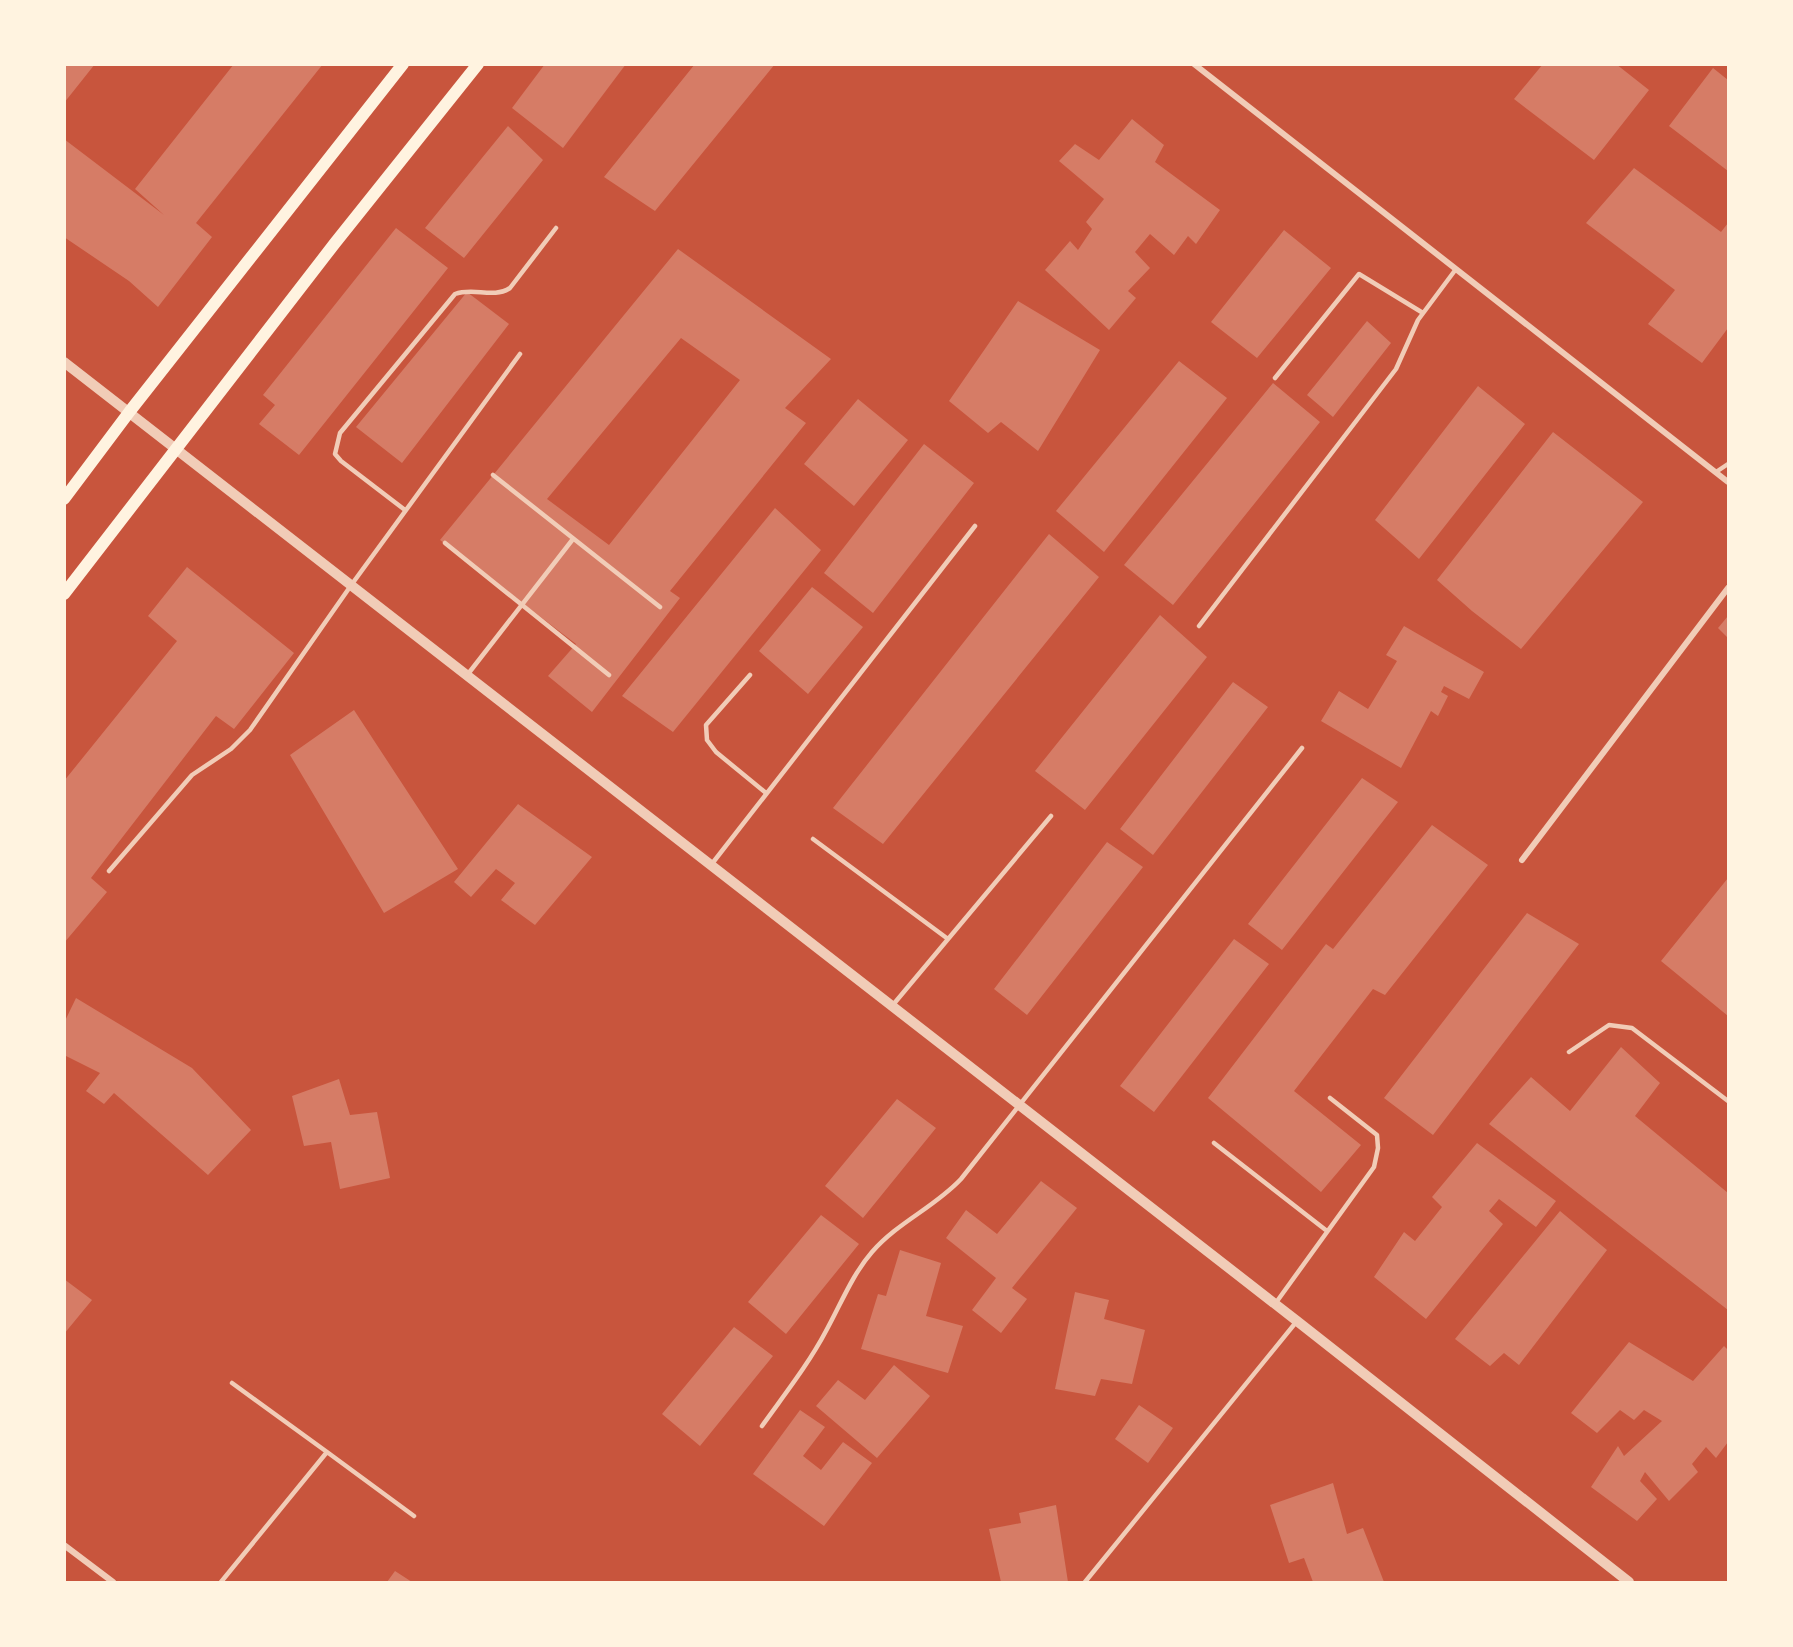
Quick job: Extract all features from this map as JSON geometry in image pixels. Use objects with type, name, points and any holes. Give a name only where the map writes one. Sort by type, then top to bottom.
[{"type":"main road","points":[[64,499],[129,411],[403,64]]},
{"type":"main road","points":[[64,594],[175,448],[478,64]]},
{"type":"street","points":[[1194,64],[1728,482]]},
{"type":"street","points":[[64,362],[468,674],[1629,1582]]},
{"type":"street","points":[[1522,860],[1728,588]]},
{"type":"street","points":[[64,1545],[113,1582]]},
{"type":"lane","points":[[405,510],[335,454],[340,433],[455,294],[463,291],[501,294],[510,288],[556,228]]},
{"type":"lane","points":[[1199,626],[1396,369],[1423,313],[1456,269]]},
{"type":"lane","points":[[1275,378],[1359,274],[1423,313]]},
{"type":"lane","points":[[109,871],[192,776],[231,749],[250,730],[405,510],[520,354]]},
{"type":"lane","points":[[1716,472],[1728,464]]},
{"type":"lane","points":[[493,476],[660,607]]},
{"type":"lane","points":[[711,865],[975,526]]},
{"type":"lane","points":[[468,674],[573,539]]},
{"type":"lane","points":[[445,543],[609,675]]},
{"type":"lane","points":[[750,675],[706,725],[707,740],[716,752],[766,794]]},
{"type":"lane","points":[[762,1426],[814,1353],[843,1295],[872,1252],[902,1224],[949,1192],[1302,748]]},
{"type":"lane","points":[[892,1006],[1051,816]]},
{"type":"lane","points":[[813,839],[948,939]]},
{"type":"lane","points":[[1569,1052],[1610,1025],[1632,1028],[1728,1101]]},
{"type":"lane","points":[[1275,1304],[1374,1167],[1378,1148],[1377,1135],[1330,1098]]},
{"type":"lane","points":[[1214,1143],[1327,1231]]},
{"type":"lane","points":[[1085,1582],[1297,1321]]},
{"type":"lane","points":[[232,1383],[414,1516]]},
{"type":"lane","points":[[221,1582],[327,1452]]},
{"type":"building","points":[[64,64],[95,64],[64,103]]},
{"type":"building","points":[[234,64],[323,64],[196,223],[212,237],[158,307],[129,281],[64,237],[64,139],[164,215],[135,189]]},
{"type":"building","points":[[545,64],[626,64],[563,148],[512,108]]},
{"type":"building","points":[[695,64],[775,64],[655,211],[604,177]]},
{"type":"building","points":[[1543,64],[1616,64],[1649,90],[1594,160],[1514,99]]},
{"type":"building","points":[[1713,68],[1728,80],[1728,171],[1669,126]]},
{"type":"building","points":[[1132,119],[1164,145],[1155,162],[1220,210],[1196,244],[1188,236],[1174,255],[1150,234],[1135,252],[1150,268],[1128,291],[1136,298],[1109,330],[1045,270],[1070,241],[1078,250],[1092,229],[1086,222],[1104,199],[1059,161],[1075,144],[1099,160]]},
{"type":"building","points":[[508,126],[543,160],[464,258],[425,228]]},
{"type":"building","points":[[1634,168],[1721,232],[1728,223],[1728,328],[1702,363],[1648,324],[1675,290],[1586,223]]},
{"type":"building","points":[[396,228],[448,268],[299,455],[259,424],[275,405],[263,395]]},
{"type":"building","points":[[1284,230],[1331,268],[1257,358],[1211,322]]},
{"type":"building","points":[[678,249],[831,359],[785,408],[806,423],[670,591],[680,598],[592,712],[548,676],[576,644],[440,540]],"holes":[[[681,338],[740,380],[609,545],[547,499]]]},
{"type":"building","points":[[467,292],[509,324],[402,463],[356,427]]},
{"type":"building","points":[[1018,301],[1100,350],[1038,451],[1001,422],[988,433],[949,401]]},
{"type":"building","points":[[1367,321],[1391,343],[1333,417],[1307,395]]},
{"type":"building","points":[[1179,361],[1227,398],[1104,552],[1056,511]]},
{"type":"building","points":[[1273,383],[1320,422],[1173,605],[1124,565]]},
{"type":"building","points":[[1478,386],[1525,424],[1419,559],[1375,520]]},
{"type":"building","points":[[858,399],[908,440],[854,506],[804,464]]},
{"type":"building","points":[[1553,432],[1643,502],[1521,649],[1437,580]]},
{"type":"building","points":[[924,444],[974,483],[873,613],[824,573]]},
{"type":"building","points":[[775,508],[821,550],[673,732],[622,696]]},
{"type":"building","points":[[1049,534],[1099,577],[883,844],[833,808]]},
{"type":"building","points":[[187,567],[294,653],[234,729],[216,716],[91,878],[107,892],[64,943],[64,781],[177,641],[148,616]]},
{"type":"building","points":[[812,587],[863,627],[808,694],[759,651]]},
{"type":"building","points":[[1160,615],[1207,657],[1085,810],[1035,771]]},
{"type":"building","points":[[1728,616],[1728,638],[1718,628]]},
{"type":"building","points":[[1404,626],[1484,672],[1469,699],[1444,686],[1441,692],[1448,696],[1438,716],[1431,711],[1401,768],[1321,721],[1339,691],[1368,709],[1397,661],[1386,655]]},
{"type":"building","points":[[1233,682],[1268,707],[1153,855],[1120,829]]},
{"type":"building","points":[[354,710],[458,869],[384,913],[290,755]]},
{"type":"building","points":[[1362,778],[1398,802],[1282,950],[1248,924]]},
{"type":"building","points":[[518,804],[592,857],[535,925],[501,900],[515,883],[496,869],[471,897],[454,882]]},
{"type":"building","points":[[1432,825],[1488,865],[1385,995],[1373,989],[1294,1091],[1361,1145],[1321,1192],[1208,1098],[1326,944],[1333,949]]},
{"type":"building","points":[[1107,842],[1143,867],[1027,1015],[994,989]]},
{"type":"building","points":[[1728,878],[1728,1016],[1661,961]]},
{"type":"building","points":[[1527,913],[1579,944],[1433,1135],[1384,1098]]},
{"type":"building","points":[[1234,939],[1269,964],[1154,1112],[1120,1086]]},
{"type":"building","points":[[76,998],[192,1068],[251,1130],[208,1175],[114,1093],[104,1104],[86,1091],[100,1073],[64,1055],[64,1023]]},
{"type":"building","points":[[1621,1047],[1660,1083],[1635,1116],[1728,1193],[1728,1310],[1489,1124],[1531,1077],[1570,1111]]},
{"type":"building","points":[[339,1079],[350,1115],[377,1112],[390,1178],[340,1189],[331,1142],[304,1146],[292,1096]]},
{"type":"building","points":[[897,1099],[936,1128],[863,1218],[825,1186]]},
{"type":"building","points":[[1477,1143],[1556,1201],[1536,1227],[1499,1199],[1489,1211],[1503,1224],[1426,1319],[1374,1277],[1404,1232],[1415,1241],[1442,1207],[1432,1197]]},
{"type":"building","points":[[1041,1181],[1077,1208],[1012,1288],[1027,1299],[1001,1333],[972,1310],[996,1278],[946,1238],[966,1210],[997,1234]]},
{"type":"building","points":[[1560,1211],[1607,1250],[1519,1365],[1504,1353],[1490,1366],[1455,1339]]},
{"type":"building","points":[[821,1215],[859,1244],[786,1334],[748,1302]]},
{"type":"building","points":[[900,1250],[941,1263],[926,1316],[963,1326],[948,1373],[861,1349],[878,1294],[886,1296]]},
{"type":"building","points":[[64,1279],[92,1300],[64,1334]]},
{"type":"building","points":[[1075,1292],[1109,1300],[1104,1319],[1145,1330],[1132,1384],[1101,1379],[1095,1396],[1055,1389]]},
{"type":"building","points":[[734,1327],[773,1356],[700,1446],[662,1414]]},
{"type":"building","points":[[1629,1342],[1693,1381],[1724,1346],[1728,1350],[1728,1442],[1716,1458],[1706,1447],[1692,1464],[1698,1472],[1669,1501],[1645,1472],[1640,1481],[1657,1499],[1637,1521],[1591,1487],[1618,1446],[1624,1456],[1662,1421],[1644,1410],[1634,1420],[1620,1410],[1597,1433],[1571,1413]]},
{"type":"building","points":[[894,1365],[930,1396],[877,1458],[816,1406],[838,1380],[865,1400]]},
{"type":"building","points":[[1139,1405],[1173,1428],[1148,1463],[1115,1439]]},
{"type":"building","points":[[800,1410],[825,1427],[803,1456],[821,1470],[843,1442],[872,1463],[824,1526],[753,1474]]},
{"type":"building","points":[[1333,1483],[1347,1534],[1363,1528],[1384,1582],[1313,1582],[1304,1558],[1289,1563],[1270,1505]]},
{"type":"building","points":[[1056,1505],[1068,1582],[1001,1582],[989,1529],[1021,1523],[1019,1513]]},
{"type":"building","points":[[395,1571],[412,1582],[387,1582]]}]
